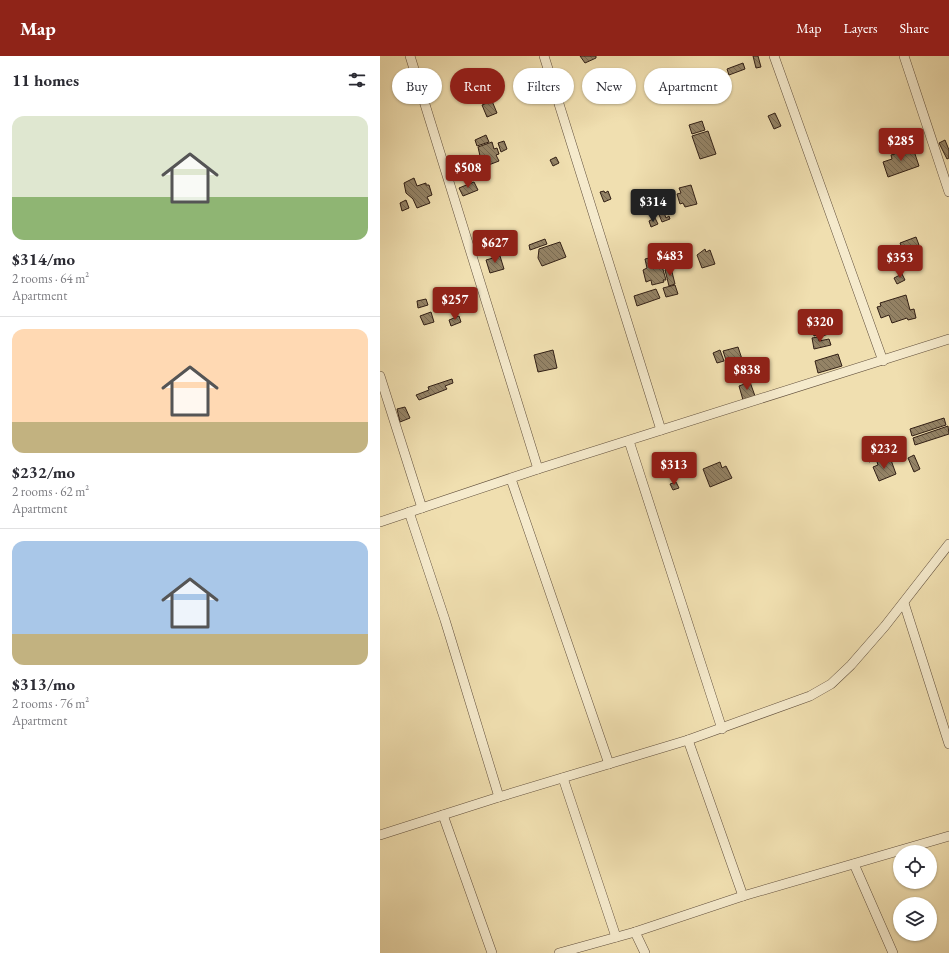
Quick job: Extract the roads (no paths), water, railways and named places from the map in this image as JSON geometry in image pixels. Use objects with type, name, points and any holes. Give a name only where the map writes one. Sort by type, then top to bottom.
[{"type":"street","points":[[410,56],[538,469]]},
{"type":"street","points":[[544,56],[661,430]]},
{"type":"street","points":[[774,56],[883,361]]},
{"type":"street","points":[[904,56],[949,192]]},
{"type":"street","points":[[380,522],[538,469],[949,340]]},
{"type":"street","points":[[380,376],[422,508]]},
{"type":"street","points":[[629,440],[722,728]]},
{"type":"street","points":[[511,478],[609,764]]},
{"type":"street","points":[[409,512],[457,658],[499,797]]},
{"type":"street","points":[[380,836],[499,797],[688,740],[810,696],[831,684],[851,665],[904,603],[949,544]]},
{"type":"street","points":[[904,603],[949,744]]},
{"type":"street","points":[[688,740],[743,896]]},
{"type":"street","points":[[563,778],[616,937]]},
{"type":"street","points":[[443,815],[492,953]]},
{"type":"street","points":[[559,953],[635,932],[743,896],[949,836]]},
{"type":"street","points":[[854,864],[893,953]]},
{"type":"street","points":[[635,932],[645,953]]}]
